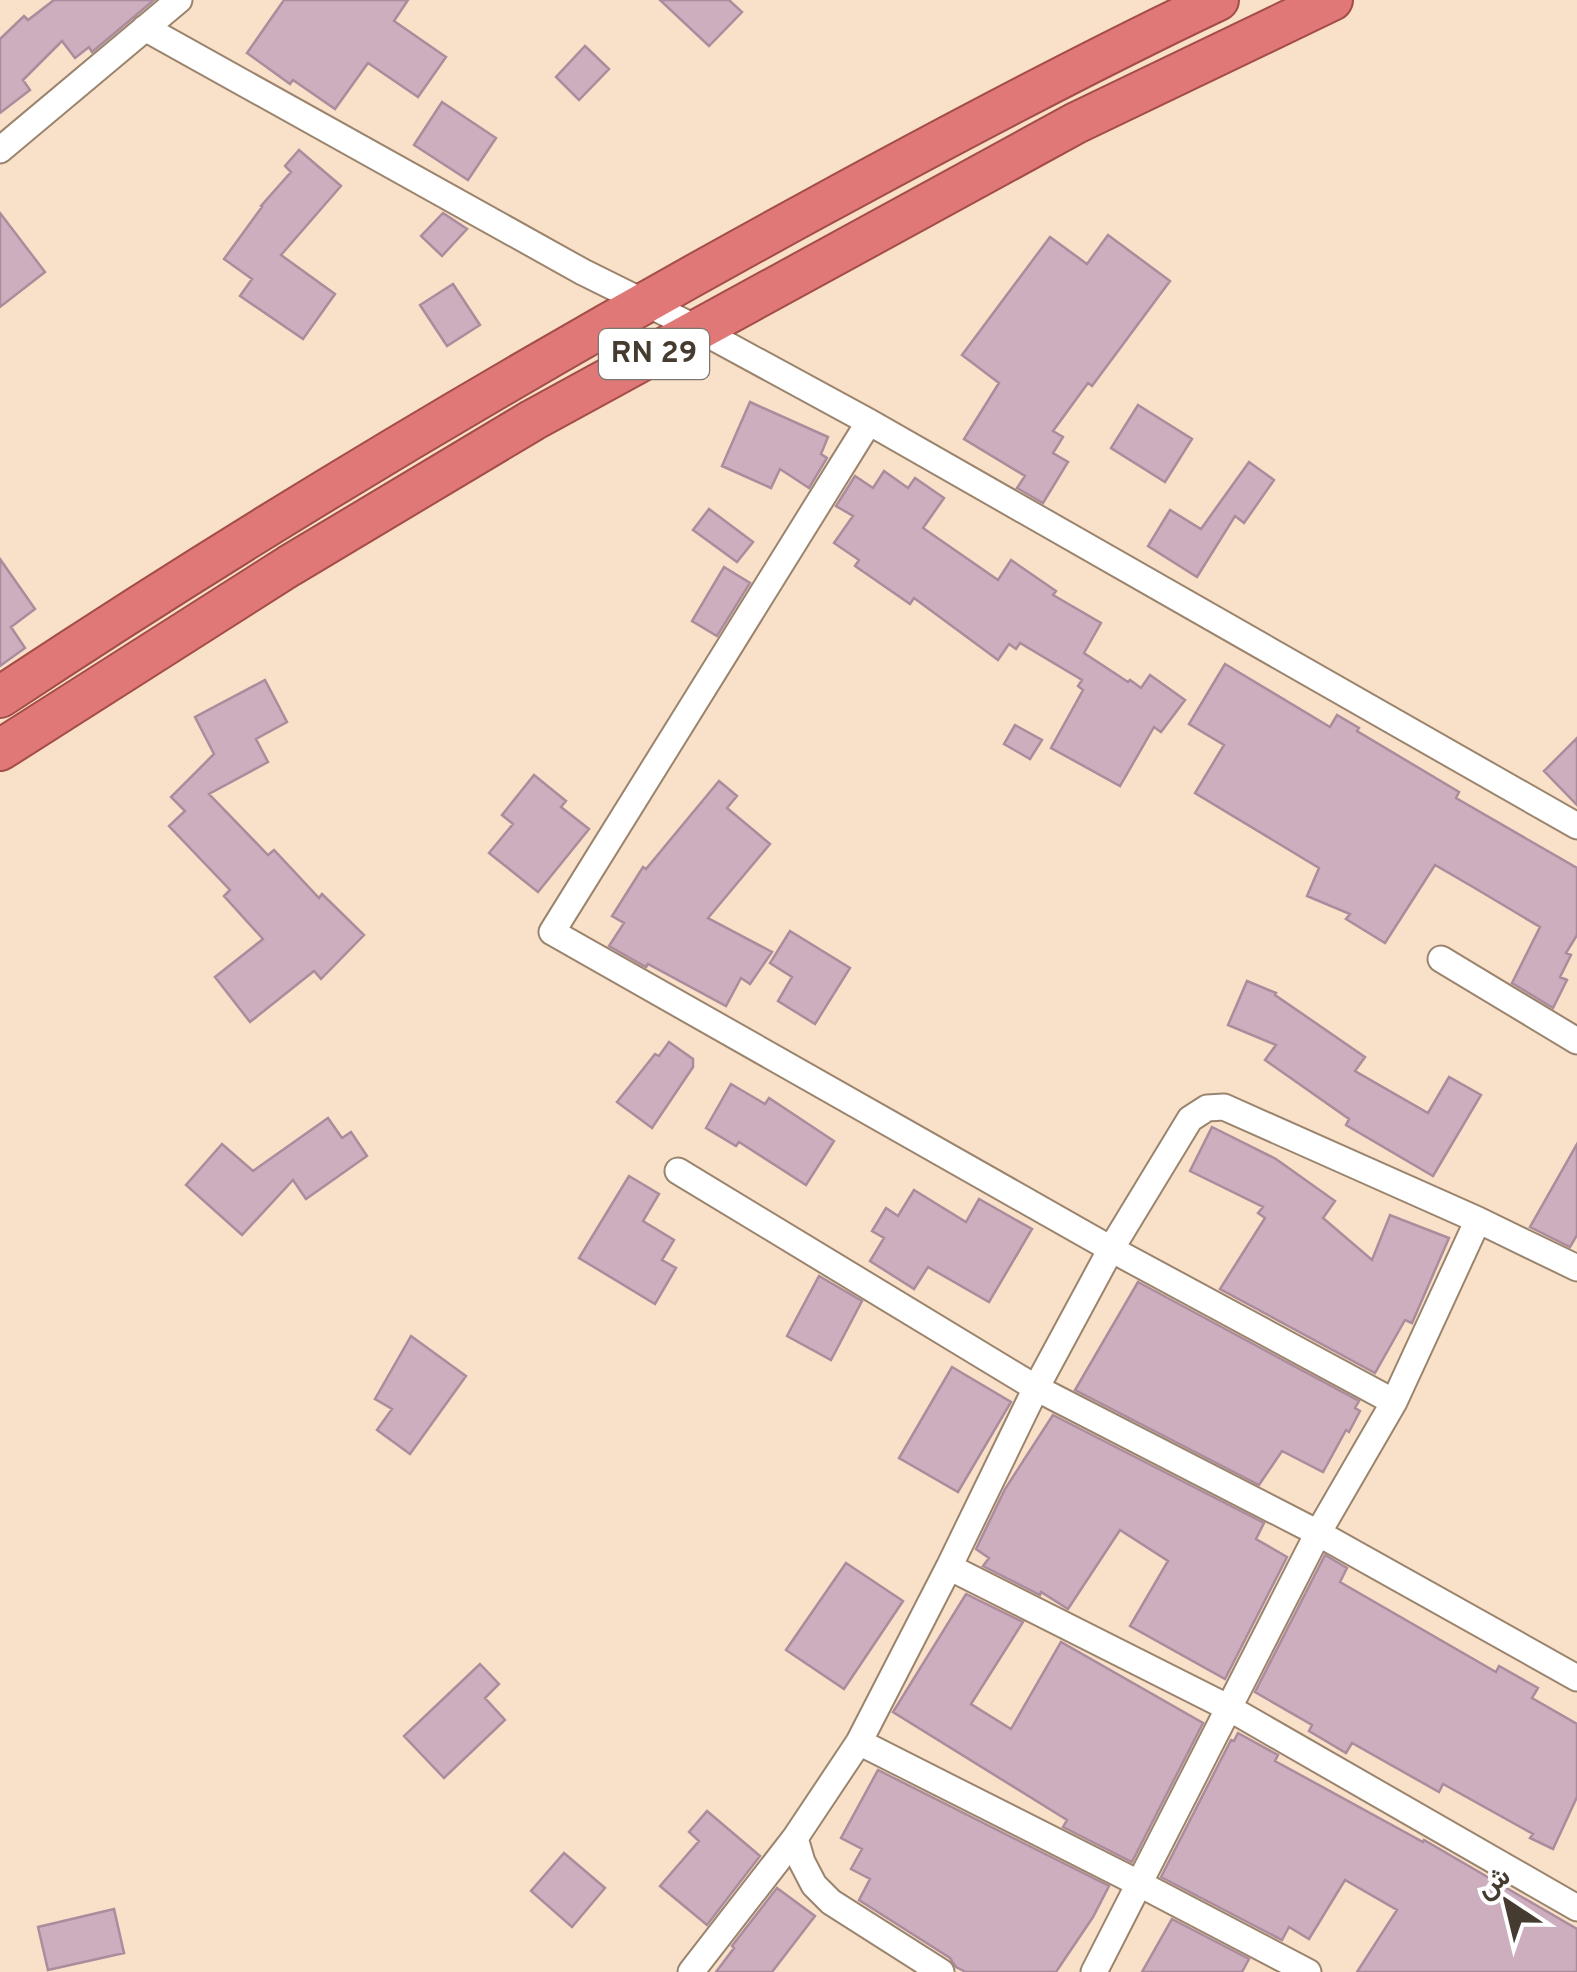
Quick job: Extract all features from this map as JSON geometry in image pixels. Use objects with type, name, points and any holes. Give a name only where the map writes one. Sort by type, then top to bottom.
[{"type":"highway","name":"RN 29","points":[[0,697],[319,496],[643,304],[965,127],[1218,0]]},
{"type":"highway","name":"RN 29","points":[[0,750],[289,566],[533,420],[1076,123],[1332,0]]},
{"type":"street","points":[[0,150],[180,0]]},
{"type":"street","points":[[145,28],[643,304],[869,422],[1577,826]]},
{"type":"street","points":[[869,422],[552,932],[1111,1249],[1394,1402]]},
{"type":"street","points":[[1440,959],[1577,1041]]},
{"type":"street","points":[[691,1972],[795,1838],[860,1742],[1036,1388],[1111,1249],[1190,1119],[1207,1108],[1224,1107],[1577,1268]]},
{"type":"street","points":[[678,1170],[1036,1388],[1318,1533],[1577,1678]]},
{"type":"street","points":[[1094,1972],[1318,1533],[1394,1402],[1478,1220]]},
{"type":"street","points":[[949,1567],[1228,1708],[1577,1908]]},
{"type":"street","points":[[860,1742],[1308,1972]]},
{"type":"street","points":[[795,1838],[814,1885],[831,1902],[941,1972]]},
{"type":"building","points":[[54,0],[154,0],[92,52],[89,47],[75,58],[62,41],[23,80],[30,90],[0,113],[0,39],[24,16],[28,20]]},
{"type":"building","points":[[284,0],[408,0],[394,21],[446,57],[418,97],[368,63],[335,109],[293,80],[290,84],[247,53]]},
{"type":"building","points":[[660,0],[729,0],[742,12],[709,46]]},
{"type":"building","points":[[585,46],[609,69],[579,100],[556,77]]},
{"type":"building","points":[[442,102],[496,138],[468,180],[414,145]]},
{"type":"building","points":[[299,150],[341,186],[281,255],[335,294],[303,339],[240,296],[252,279],[224,259],[261,206],[291,172],[285,166]]},
{"type":"building","points":[[0,213],[45,272],[0,307]]},
{"type":"building","points":[[443,213],[467,229],[442,256],[421,236]]},
{"type":"building","points":[[1108,235],[1170,281],[1092,386],[1088,383],[1053,431],[1063,437],[1053,453],[1068,462],[1043,503],[1017,488],[1025,476],[964,439],[999,383],[962,355],[1050,237],[1087,264]]},
{"type":"building","points":[[453,284],[480,325],[447,346],[420,305]]},
{"type":"building","points":[[750,402],[828,437],[821,454],[827,458],[809,488],[780,469],[771,488],[722,466]]},
{"type":"building","points":[[1138,405],[1192,439],[1165,482],[1111,448]]},
{"type":"building","points":[[1249,462],[1274,480],[1244,523],[1235,516],[1197,577],[1148,546],[1170,510],[1201,529]]},
{"type":"building","points":[[884,471],[908,488],[915,478],[944,498],[923,528],[998,580],[1011,560],[1056,591],[1053,595],[1101,623],[1084,653],[1141,688],[1150,675],[1185,700],[1161,732],[1154,727],[1120,786],[1051,748],[1083,690],[1078,686],[1082,680],[1020,643],[1016,649],[1009,644],[998,660],[914,598],[910,604],[855,566],[859,560],[834,543],[853,516],[836,506],[855,476],[873,488]]},
{"type":"building","points":[[709,509],[753,542],[737,562],[693,530]]},
{"type":"building","points":[[0,559],[35,609],[11,627],[25,648],[0,666]]},
{"type":"building","points":[[724,567],[750,583],[717,636],[692,621]]},
{"type":"building","points":[[1225,664],[1330,727],[1337,715],[1459,792],[1456,798],[1577,868],[1577,935],[1566,953],[1571,955],[1560,977],[1567,980],[1553,1008],[1512,983],[1540,927],[1435,865],[1385,943],[1346,919],[1350,914],[1307,896],[1319,868],[1195,793],[1224,745],[1189,724]]},
{"type":"building","points":[[265,680],[287,722],[256,739],[268,762],[209,794],[268,855],[274,850],[319,898],[322,894],[364,935],[321,979],[314,971],[250,1022],[215,977],[263,939],[224,896],[230,890],[169,826],[185,811],[171,797],[214,754],[195,717]]},
{"type":"building","points":[[1015,725],[1042,740],[1030,759],[1004,744]]},
{"type":"building","points":[[1577,738],[1577,805],[1544,771]]},
{"type":"building","points":[[534,775],[566,801],[561,807],[589,829],[538,892],[489,853],[513,824],[502,815]]},
{"type":"building","points":[[719,781],[737,796],[727,808],[770,844],[708,918],[772,952],[750,984],[741,978],[726,1006],[609,946],[624,923],[612,916],[643,867],[646,869]]},
{"type":"building","points":[[790,931],[850,968],[815,1024],[778,1001],[792,977],[770,963]]},
{"type":"building","points":[[1247,981],[1276,993],[1365,1057],[1355,1071],[1428,1113],[1449,1077],[1481,1095],[1433,1176],[1346,1125],[1349,1119],[1265,1060],[1276,1045],[1228,1025]]},
{"type":"building","points":[[669,1042],[693,1059],[693,1067],[652,1128],[617,1102]]},
{"type":"building","points":[[731,1084],[765,1104],[769,1098],[834,1141],[806,1185],[739,1142],[736,1146],[706,1128]]},
{"type":"building","points":[[328,1118],[342,1138],[351,1132],[367,1156],[306,1199],[293,1180],[242,1235],[186,1185],[222,1144],[253,1171]]},
{"type":"building","points":[[1212,1127],[1276,1159],[1335,1201],[1323,1218],[1372,1260],[1390,1215],[1449,1238],[1412,1323],[1405,1320],[1375,1373],[1220,1289],[1265,1218],[1258,1213],[1263,1207],[1190,1171]]},
{"type":"building","points":[[1577,1144],[1577,1235],[1570,1247],[1530,1227]]},
{"type":"building","points":[[629,1176],[659,1194],[643,1221],[674,1240],[662,1260],[676,1268],[655,1304],[579,1258]]},
{"type":"building","points":[[914,1190],[966,1222],[979,1199],[1032,1229],[989,1302],[928,1267],[914,1289],[870,1261],[884,1238],[872,1231],[886,1208],[898,1216]]},
{"type":"building","points":[[819,1276],[862,1301],[831,1360],[787,1336]]},
{"type":"building","points":[[1138,1282],[1359,1401],[1355,1408],[1360,1411],[1323,1472],[1282,1451],[1259,1485],[1075,1390]]},
{"type":"building","points":[[411,1336],[466,1376],[410,1454],[377,1430],[392,1409],[375,1399]]},
{"type":"building","points":[[952,1367],[1011,1402],[958,1492],[899,1458]]},
{"type":"building","points":[[1053,1415],[1264,1523],[1256,1539],[1287,1557],[1225,1679],[1130,1626],[1168,1561],[1120,1530],[1068,1609],[983,1566],[989,1558],[976,1549],[1005,1489]]},
{"type":"building","points":[[1325,1555],[1347,1568],[1340,1582],[1496,1672],[1499,1666],[1538,1688],[1532,1698],[1577,1724],[1577,1797],[1553,1849],[1443,1784],[1439,1792],[1352,1743],[1346,1753],[1309,1731],[1312,1725],[1255,1692]]},
{"type":"building","points":[[846,1563],[903,1601],[844,1689],[786,1650]]},
{"type":"building","points":[[966,1594],[1023,1622],[971,1704],[1011,1729],[1061,1642],[1203,1723],[1132,1862],[1063,1827],[1067,1820],[893,1712]]},
{"type":"building","points":[[480,1664],[499,1684],[485,1698],[505,1720],[444,1778],[404,1736]]},
{"type":"building","points":[[1238,1733],[1278,1755],[1275,1761],[1424,1840],[1577,1929],[1577,1972],[1357,1972],[1397,1910],[1345,1880],[1309,1939],[1289,1927],[1282,1940],[1161,1877]]},
{"type":"building","points":[[878,1770],[1109,1886],[1056,1972],[966,1972],[859,1900],[870,1879],[851,1869],[862,1849],[841,1838]]},
{"type":"building","points":[[707,1811],[760,1856],[707,1925],[660,1886],[699,1841],[689,1832]]},
{"type":"building","points":[[564,1853],[605,1888],[572,1927],[531,1891]]},
{"type":"building","points":[[777,1888],[815,1916],[772,1972],[716,1972],[732,1946]]},
{"type":"building","points":[[114,1909],[124,1953],[48,1970],[38,1927]]},
{"type":"building","points":[[1172,1919],[1249,1959],[1242,1972],[1142,1972]]}]
